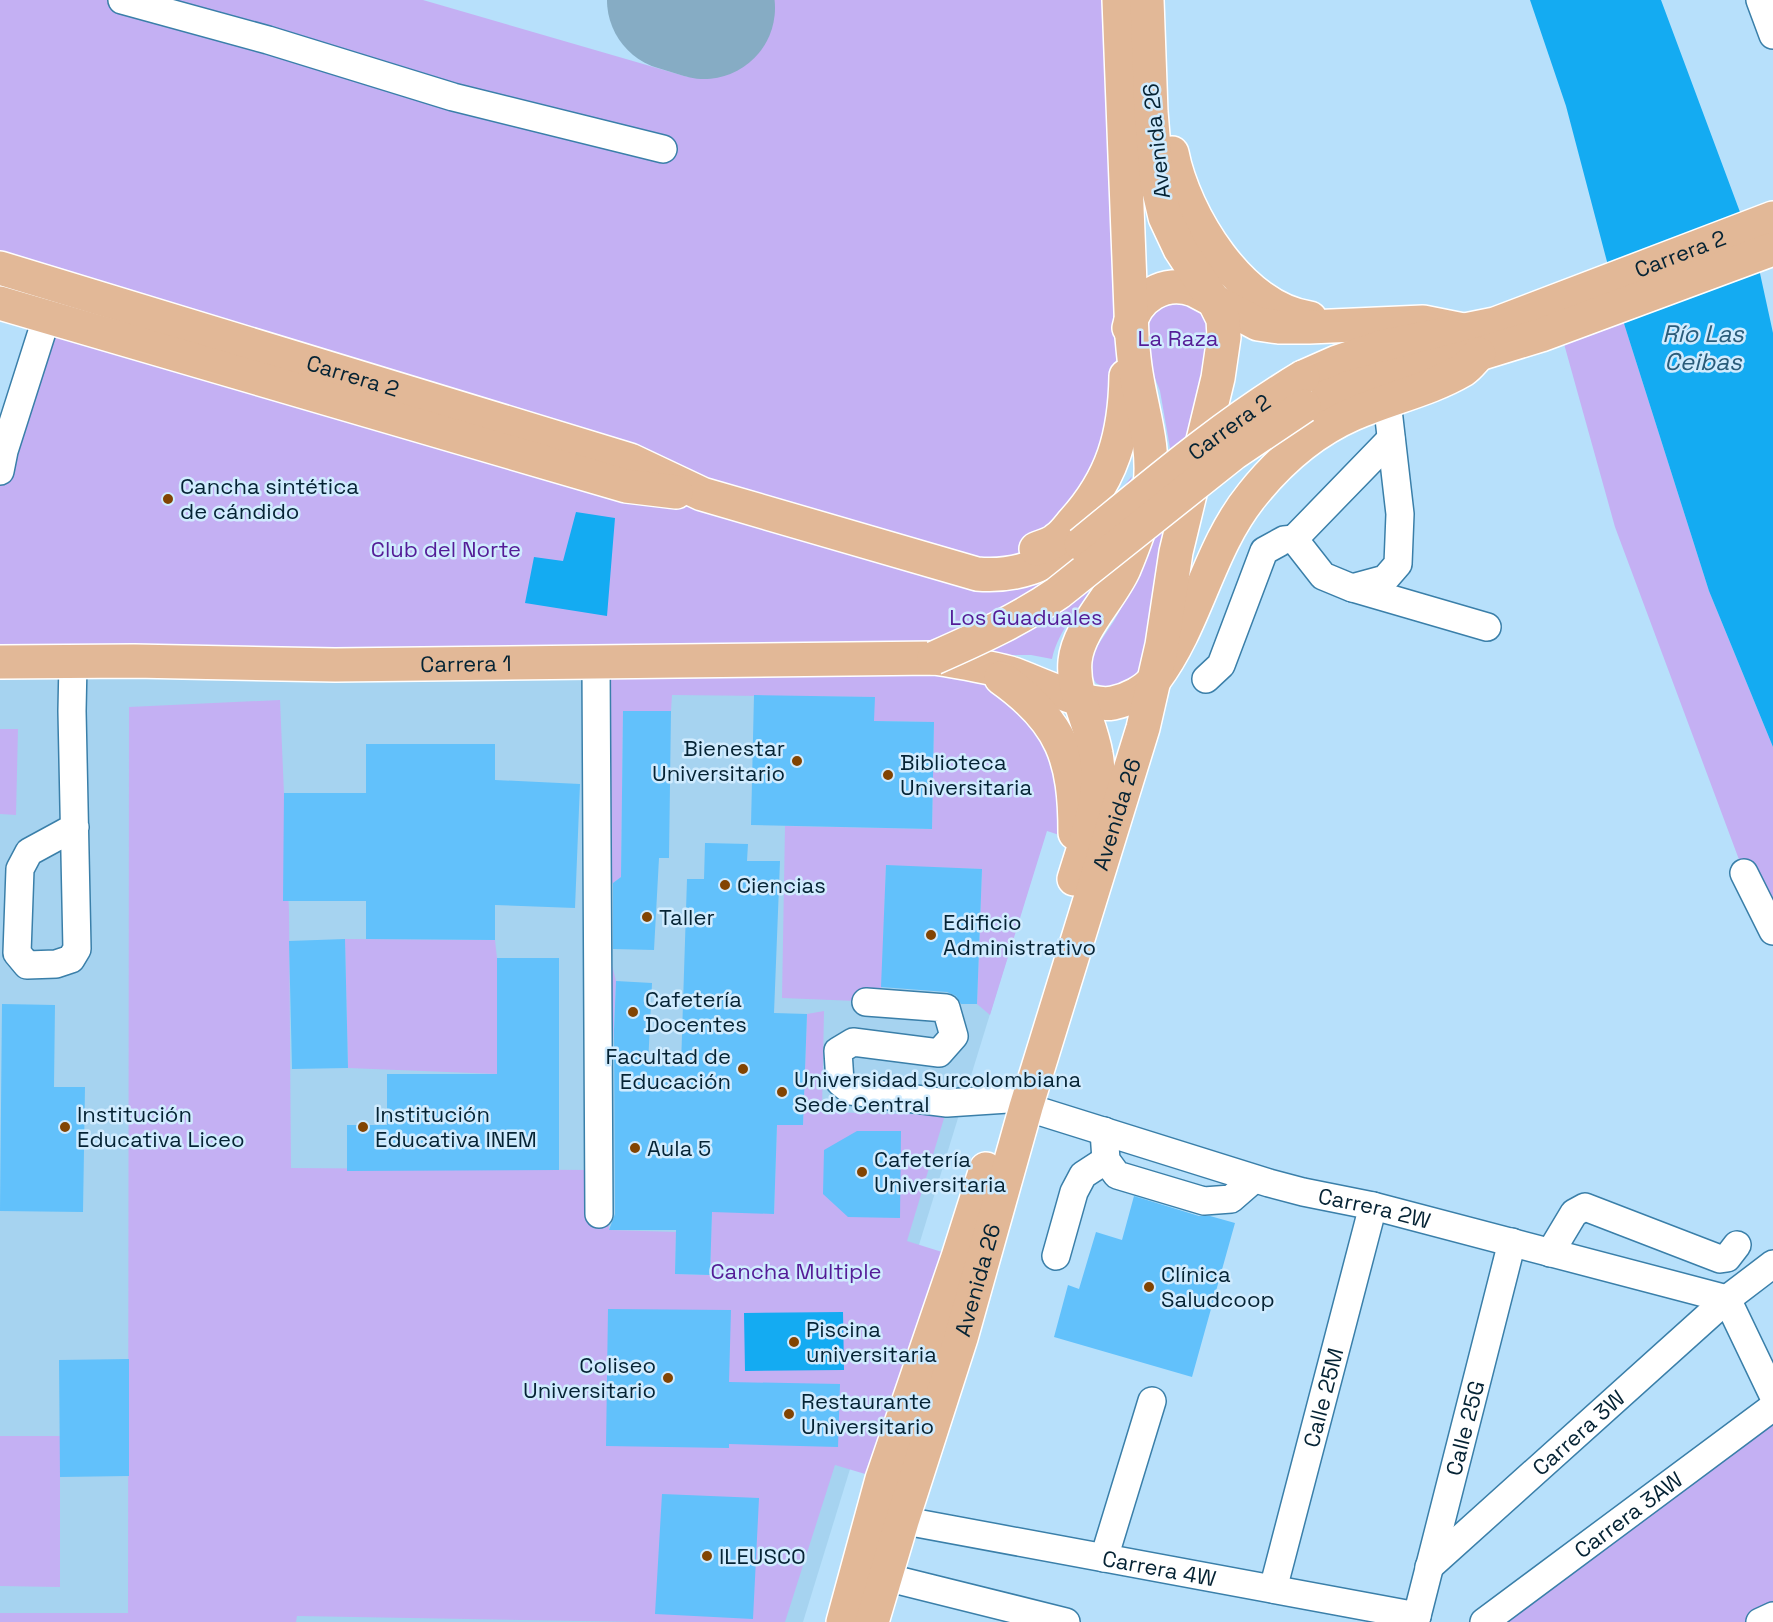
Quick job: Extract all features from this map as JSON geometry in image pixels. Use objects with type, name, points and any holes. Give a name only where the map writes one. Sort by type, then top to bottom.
[{"type":"main road","name":"Avenida 26","points":[[843,1622],[961,1338],[1017,1103],[1075,874],[1095,806],[1098,783],[1097,755],[1075,681],[1075,659],[1081,642],[1124,570],[1150,486],[1148,427],[1136,374],[1131,317],[1119,0]]},
{"type":"main road","name":"Avenida 26","points":[[1017,1103],[1126,787],[1155,680],[1176,552],[1218,378],[1224,337],[1223,319],[1176,241],[1165,217],[1157,183],[1151,112],[1148,0]]},
{"type":"main road","points":[[1148,0],[1163,57],[1167,122],[1175,168],[1184,197],[1198,225],[1232,269],[1253,291],[1272,304],[1305,317],[1369,325]]},
{"type":"main road","name":"Carrera 2","points":[[0,303],[626,486],[702,495],[977,574],[997,576],[1019,573],[1081,544],[1262,401],[1303,392],[1350,387],[1773,218]]},
{"type":"main road","name":"Carrera 2","points":[[1481,336],[1541,335],[1773,249]]},
{"type":"main road","name":"Carrera 2","points":[[0,268],[630,460],[702,495]]},
{"type":"main road","points":[[934,658],[982,665],[1096,704],[1112,704],[1143,691],[1155,680],[1177,641],[1230,528],[1251,496],[1281,462],[1310,438],[1355,413],[1464,369],[1481,336],[1423,322],[1309,327],[1258,324],[1184,286],[1172,285],[1160,288],[1138,306],[1131,317],[1126,342],[1125,401],[1119,440],[1110,468],[1088,507],[1057,540],[1024,555],[981,561],[940,563]]},
{"type":"main road","name":"Carrera 2","points":[[934,658],[982,637],[1034,609],[1234,453],[1303,392]]},
{"type":"main road","name":"Carrera 1","points":[[0,662],[326,665],[934,658]]},
{"type":"main road","points":[[982,665],[1024,694],[1046,717],[1066,754],[1075,810],[1075,874]]},
{"type":"main road","name":"Avenida 26","points":[[872,1622],[885,1577],[887,1518]]},
{"type":"street","points":[[122,0],[268,40],[453,97],[663,149]]},
{"type":"street","points":[[1760,0],[1773,35]]},
{"type":"street","points":[[2,457],[47,316]]},
{"type":"street","points":[[1352,588],[1385,579],[1398,564],[1400,514],[1387,401]]},
{"type":"street","points":[[1206,679],[1221,665],[1264,551],[1284,540],[1294,540],[1391,439]]},
{"type":"street","points":[[1294,540],[1323,576],[1352,588],[1487,627]]},
{"type":"street","points":[[73,662],[77,949],[71,959],[56,964],[27,965],[17,953],[20,869],[29,852],[75,827]]},
{"type":"street","points":[[596,662],[599,1214]]},
{"type":"street","points":[[1744,873],[1773,931]]},
{"type":"street","points":[[866,1002],[946,1008],[954,1036],[939,1053],[853,1042],[838,1052],[840,1082],[851,1091],[947,1103],[1017,1103]]},
{"type":"street","name":"Carrera 2W","points":[[1017,1103],[1254,1179],[1303,1192],[1373,1206],[1727,1299]]},
{"type":"street","points":[[1104,1131],[1106,1160],[1118,1175],[1204,1201],[1231,1199],[1254,1179]]},
{"type":"street","points":[[1056,1256],[1074,1192],[1083,1175],[1106,1160]]},
{"type":"street","name":"Calle 25M","points":[[1273,1589],[1373,1206]]},
{"type":"street","points":[[1550,1253],[1574,1213],[1585,1207],[1720,1259],[1727,1258],[1737,1245]]},
{"type":"street","name":"Calle 25G","points":[[1418,1619],[1429,1567],[1512,1242]]},
{"type":"street","name":"Carrera 3W","points":[[1429,1567],[1727,1299],[1773,1264]]},
{"type":"street","points":[[1727,1299],[1773,1395]]},
{"type":"street","points":[[1104,1558],[1152,1401]]},
{"type":"street","name":"Carrera 3AW","points":[[1484,1622],[1773,1407]]},
{"type":"street","name":"Carrera 4W","points":[[887,1518],[1273,1589],[1418,1619]]},
{"type":"street","points":[[885,1577],[1066,1622]]},
{"type":"street","points":[[1760,1622],[1773,1616]]},
{"type":"shaded area","points":[[0,662],[939,688],[1046,832],[803,1622],[0,1622]]},
{"type":"green space","points":[[0,0],[423,0],[688,77],[713,0],[1105,0],[1125,401],[1110,468],[991,585],[1115,497],[1132,476],[1107,556],[1060,638],[1052,659],[1031,655],[939,655],[1013,691],[1042,720],[1084,843],[1047,831],[990,1015],[977,1004],[982,869],[886,866],[881,1002],[782,998],[785,826],[932,829],[934,722],[874,721],[874,697],[672,695],[671,711],[623,711],[621,877],[609,886],[608,949],[616,981],[609,1230],[676,1232],[675,1274],[710,1275],[714,1135],[774,1214],[777,1125],[803,1125],[807,1014],[824,1011],[822,1112],[945,1115],[907,1241],[958,1257],[882,1479],[835,1465],[785,1622],[297,1616],[296,1622],[0,1622],[0,1613],[128,1613],[129,707],[280,700],[289,911],[291,1168],[594,1170],[608,665],[0,661],[0,480],[43,316],[356,407],[0,268]]},
{"type":"green space","name":"La Raza","points":[[1172,301],[1186,302],[1205,311],[1211,340],[1143,666],[1130,681],[1121,686],[1106,688],[1096,683],[1093,678],[1092,661],[1096,648],[1140,574],[1168,480],[1170,448],[1160,391],[1149,363],[1147,324],[1152,313]]},
{"type":"green space","points":[[1620,311],[1709,591],[1773,747],[1773,937],[1744,873],[1615,527],[1561,333]]},
{"type":"green space","points":[[0,729],[18,729],[16,815],[0,814]]},
{"type":"green space","points":[[345,939],[495,940],[497,1074],[348,1068]]},
{"type":"green space","points":[[1773,1414],[1773,1615],[1760,1622],[1488,1622]]},
{"type":"green space","points":[[0,1436],[60,1436],[60,1587],[0,1586]]},
{"type":"water","name":"Río Las Ceibas","points":[[1530,0],[1661,0],[1756,255],[1773,333],[1773,747],[1709,591],[1620,311],[1566,106]]},
{"type":"water","points":[[576,512],[615,518],[607,616],[525,603],[534,557],[563,561]]},
{"type":"water","name":"Piscina universitaria","points":[[843,1312],[844,1370],[745,1371],[744,1313]]},
{"type":"building","points":[[754,695],[875,697],[874,721],[934,722],[932,829],[751,825]]},
{"type":"building","points":[[623,711],[671,711],[669,858],[659,858],[654,950],[613,949],[613,883],[621,877]]},
{"type":"building","points":[[366,744],[495,744],[495,780],[580,784],[575,908],[495,905],[495,940],[366,939],[366,901],[283,901],[284,793],[366,793]]},
{"type":"building","points":[[705,843],[748,844],[747,861],[780,861],[774,1013],[807,1014],[803,1125],[777,1125],[774,1214],[712,1212],[710,1275],[675,1274],[676,1230],[609,1230],[615,1214],[616,981],[652,983],[648,1065],[681,1066],[687,879],[704,879]]},
{"type":"building","name":"Edificio Administrativo","points":[[886,865],[982,869],[977,1004],[961,1004],[956,996],[947,992],[881,987]]},
{"type":"building","points":[[345,939],[348,1068],[292,1069],[289,941]]},
{"type":"building","points":[[497,958],[559,958],[559,1170],[347,1171],[347,1125],[387,1125],[387,1074],[497,1074]]},
{"type":"building","points":[[2,1004],[55,1005],[54,1087],[85,1087],[83,1212],[0,1211]]},
{"type":"building","name":"Cafetería Universitaria","points":[[857,1131],[901,1131],[900,1218],[848,1217],[823,1194],[824,1150]]},
{"type":"building","name":"Clínica Saludcoop","points":[[1134,1196],[1199,1216],[1210,1216],[1235,1223],[1192,1377],[1054,1337],[1068,1285],[1079,1289],[1096,1232],[1122,1240]]},
{"type":"building","name":"Coliseo Universitario","points":[[608,1309],[731,1310],[729,1382],[840,1384],[838,1447],[729,1444],[729,1448],[606,1446]]},
{"type":"building","points":[[129,1359],[129,1476],[60,1477],[59,1360]]},
{"type":"building","name":"ILEUSCO","points":[[662,1494],[759,1498],[753,1619],[655,1614]]},
{"type":"runway","points":[[678,0],[704,8]]},
{"type":"place","name":"Cancha sintética de cándido","points":[[168,499]]},
{"type":"place","name":"Bienestar Universitario","points":[[797,761]]},
{"type":"place","name":"Biblioteca Universitaria","points":[[888,775]]},
{"type":"place","name":"Ciencias","points":[[725,885]]},
{"type":"place","name":"Taller","points":[[647,917]]},
{"type":"place","name":"Edificio Administrativo","points":[[931,935]]},
{"type":"place","name":"Cafetería Docentes","points":[[633,1012]]},
{"type":"place","name":"Facultad de Educación","points":[[743,1069]]},
{"type":"place","name":"Universidad Surcolombiana Sede Central","points":[[782,1092]]},
{"type":"place","name":"Institución Educativa Liceo","points":[[65,1127]]},
{"type":"place","name":"Institución Educativa INEM","points":[[363,1127]]},
{"type":"place","name":"Aula 5","points":[[635,1148]]},
{"type":"place","name":"Cafetería Universitaria","points":[[862,1172]]},
{"type":"place","name":"Clínica Saludcoop","points":[[1149,1287]]},
{"type":"place","name":"Piscina universitaria","points":[[794,1342]]},
{"type":"place","name":"Coliseo Universitario","points":[[668,1378]]},
{"type":"place","name":"Restaurante Universitario","points":[[789,1414]]},
{"type":"place","name":"ILEUSCO","points":[[707,1556]]},
{"type":"park label","name":"Club del Norte","points":[[446,549]]},
{"type":"park label","name":"Los Guaduales","points":[[1026,617]]},
{"type":"park label","name":"Cancha Multiple","points":[[796,1271]]}]
